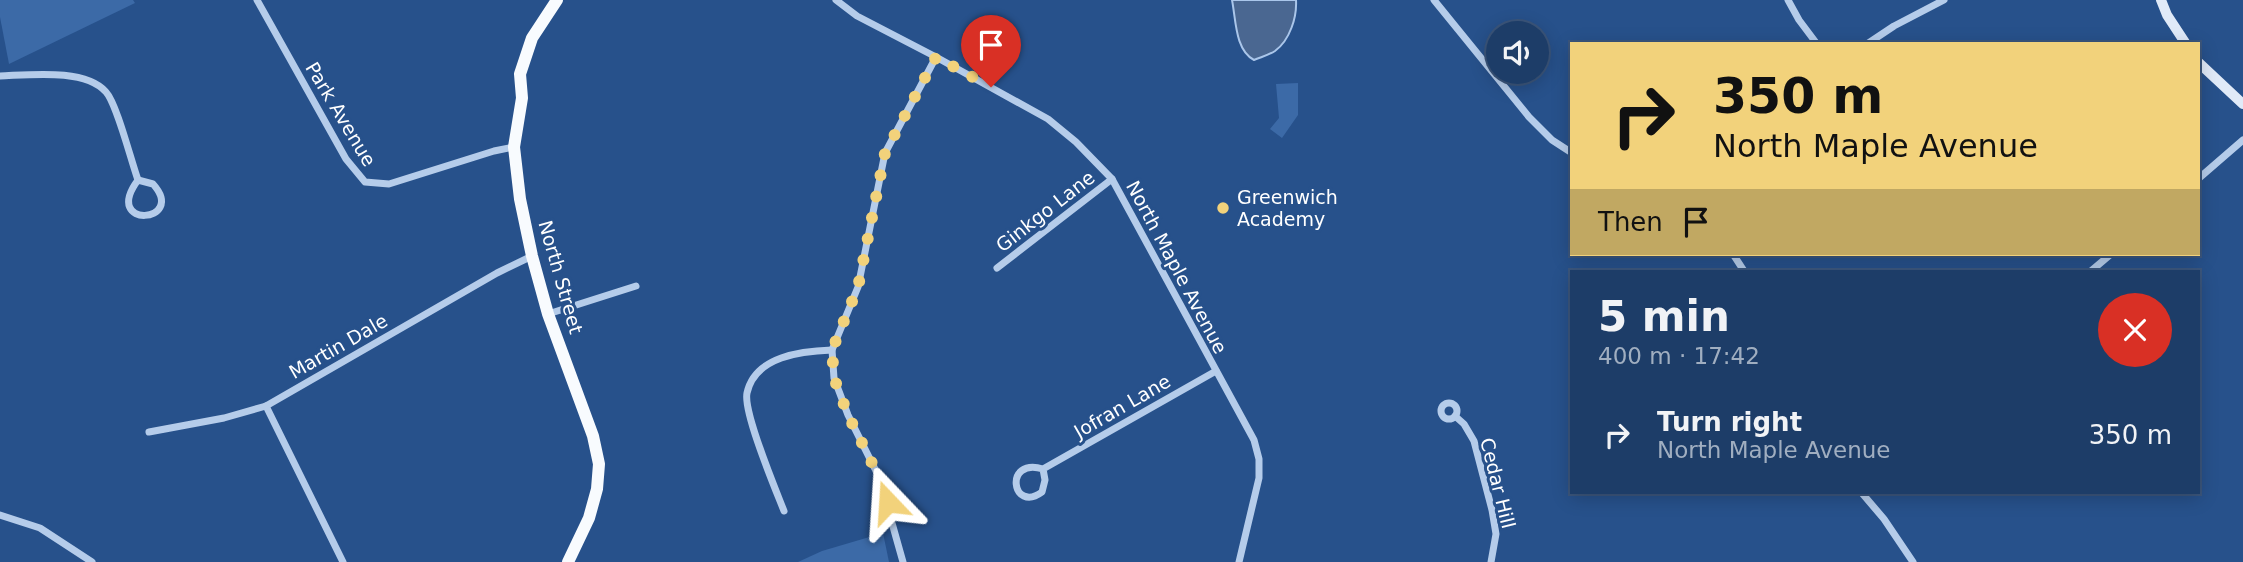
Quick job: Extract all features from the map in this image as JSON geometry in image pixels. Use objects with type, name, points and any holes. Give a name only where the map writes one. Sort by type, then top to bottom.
[{"type":"main road","name":"North Street","points":[[557,0],[532,37],[520,74],[522,98],[514,147],[520,199],[532,256],[548,314],[593,436],[599,464],[597,489],[589,518],[568,562]]},
{"type":"main road","points":[[2161,0],[2167,15],[2185,42]]},
{"type":"main road","points":[[2200,64],[2243,104]]},
{"type":"street","name":"Park Avenue","points":[[257,0],[346,159],[365,182],[389,184],[514,147]]},
{"type":"street","name":"North Maple Avenue","points":[[836,0],[857,16],[1048,120],[1076,142],[1112,180],[1254,440],[1259,459],[1259,478],[1239,562]]},
{"type":"street","points":[[1434,0],[1529,117],[1552,140],[1570,152]]},
{"type":"street","points":[[1788,0],[1814,42]]},
{"type":"street","points":[[1870,42],[1944,0]]},
{"type":"street","points":[[902,562],[879,477],[848,415],[834,378],[832,350],[858,287],[885,153],[936,57]]},
{"type":"street","points":[[0,76],[54,74],[95,82],[108,94],[138,180]]},
{"type":"street","points":[[2200,177],[2243,140]]},
{"type":"street","points":[[138,180],[153,184],[161,197],[157,211],[148,216],[138,215],[128,201],[129,192],[138,180]]},
{"type":"street","name":"Ginkgo Lane","points":[[998,268],[1112,180]]},
{"type":"street","name":"Martin Dale","points":[[149,432],[224,418],[265,406],[497,273],[532,256]]},
{"type":"street","points":[[2092,270],[2109,256]]},
{"type":"street","points":[[548,314],[636,286]]},
{"type":"street","points":[[784,511],[748,413],[747,393],[754,376],[772,361],[808,351],[832,350]]},
{"type":"street","name":"Jofran Lane","points":[[1043,469],[1045,480],[1042,492],[1034,496],[1019,493],[1015,478],[1019,472],[1030,467],[1043,469],[1216,371]]},
{"type":"street","points":[[265,406],[343,562]]},
{"type":"street","name":"Cedar Hill","points":[[1455,416],[1464,424],[1474,441],[1492,510],[1496,534],[1491,562]]},
{"type":"street","points":[[1863,494],[1884,519],[1913,562]]},
{"type":"street","points":[[0,515],[40,528],[92,562]]},
{"type":"shaded area","points":[[0,0],[133,0],[135,3],[9,64],[0,17]]},
{"type":"shaded area","points":[[1232,0],[1296,0],[1292,28],[1285,41],[1273,52],[1254,60],[1243,49],[1237,34]]},
{"type":"shaded area","points":[[1298,83],[1298,115],[1282,138],[1270,129],[1279,118],[1276,84]]},
{"type":"shaded area","points":[[883,533],[889,562],[798,562],[822,551]]},
{"type":"place","name":"Greenwich Academy","points":[[1223,208]]},
{"type":"route","points":[[888,502],[834,378],[832,350],[858,287],[885,153],[936,57],[991,87]]}]
